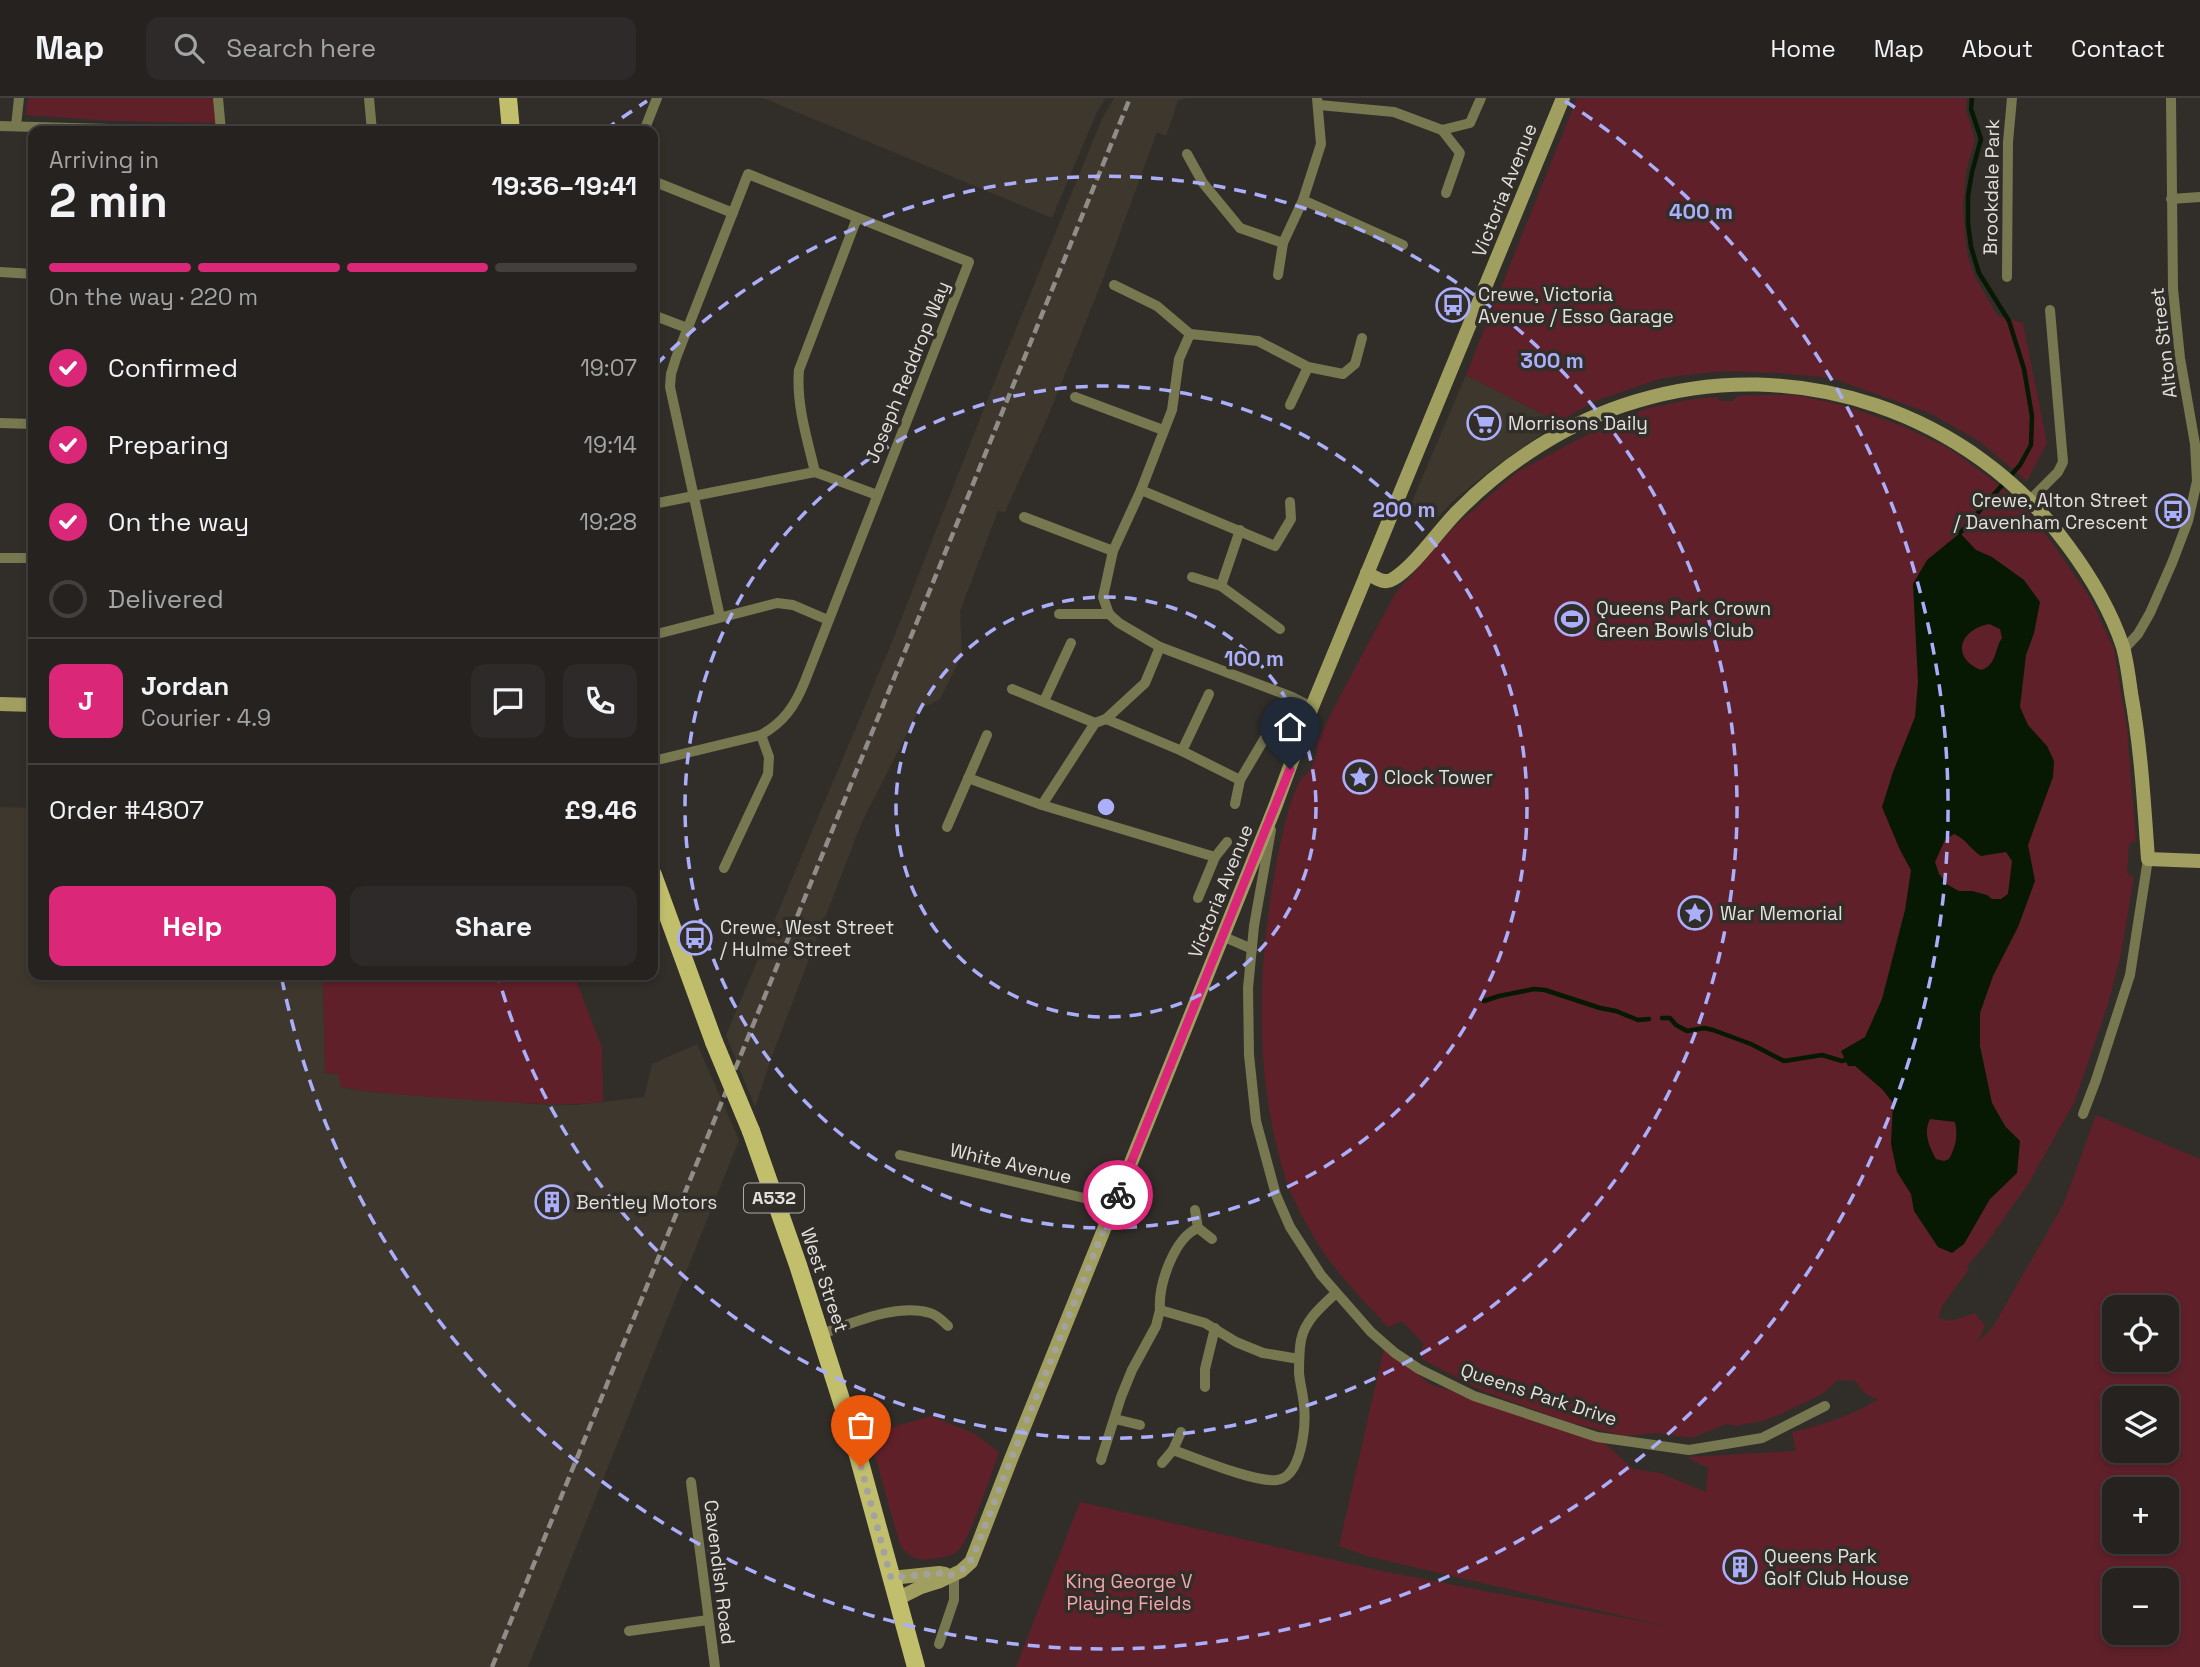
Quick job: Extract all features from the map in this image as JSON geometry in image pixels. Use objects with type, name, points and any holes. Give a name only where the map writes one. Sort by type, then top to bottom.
[{"type":"main road","points":[[508,98],[511,126]]},
{"type":"main road","name":"West Street","points":[[658,889],[714,1042],[751,1131],[821,1334],[853,1437],[916,1667]]},
{"type":"street","points":[[16,126],[19,98]]},
{"type":"street","points":[[218,98],[221,126]]},
{"type":"street","points":[[369,98],[372,126]]},
{"type":"street","points":[[646,126],[657,98]]},
{"type":"street","points":[[1442,130],[1470,123],[1481,98]]},
{"type":"street","name":"Victoria Avenue","points":[[897,1599],[967,1567],[975,1552],[1275,807],[1312,707],[1563,98]]},
{"type":"street","name":"Brookdale Park","points":[[2007,277],[2008,142],[2012,98]]},
{"type":"street","name":"Alton Street","points":[[2123,649],[2138,634],[2150,613],[2172,563],[2188,521],[2199,461],[2176,327],[2173,289],[2171,98]]},
{"type":"street","points":[[1278,275],[1283,243],[1303,200],[1321,144],[1318,102],[1394,112],[1442,130],[1460,153],[1447,193]]},
{"type":"street","points":[[0,126],[28,126]]},
{"type":"street","points":[[1187,155],[1203,183],[1240,228],[1283,243]]},
{"type":"street","points":[[720,617],[670,387],[671,374],[687,328],[748,174],[857,218],[799,369],[797,386],[800,407],[815,472]]},
{"type":"street","points":[[658,183],[733,213]]},
{"type":"street","points":[[2171,200],[2200,197]]},
{"type":"street","points":[[1303,200],[1403,245]]},
{"type":"street","name":"Joseph Reddrop Way","points":[[761,735],[774,728],[791,710],[802,690],[969,262],[857,218]]},
{"type":"street","points":[[0,272],[28,274]]},
{"type":"street","points":[[1114,285],[1157,306],[1190,334],[1258,341],[1308,367],[1343,374],[1355,364],[1362,338]]},
{"type":"street","points":[[2030,500],[2058,472],[2063,462],[2050,310]]},
{"type":"street","points":[[658,317],[687,328]]},
{"type":"street","points":[[1190,334],[1179,359],[1172,410],[1141,490],[1113,551],[1103,597],[1109,614],[1119,623],[1160,647],[1312,707]]},
{"type":"street","points":[[1290,405],[1308,367]]},
{"type":"street","points":[[1367,573],[1388,582],[1393,580],[1488,483],[1553,438],[1617,407],[1667,393],[1774,385],[1844,396],[1898,413],[1931,427],[1997,470],[2016,486],[2057,530],[2098,591],[2123,649],[2140,740],[2148,859],[2130,975],[2096,1080],[2082,1114]]},
{"type":"street","points":[[1074,397],[1163,430]]},
{"type":"street","points":[[0,423],[28,424]]},
{"type":"street","points":[[658,503],[815,472],[877,495]]},
{"type":"street","points":[[1141,490],[1276,546],[1290,519],[1290,502]]},
{"type":"street","points":[[1024,517],[1113,551]]},
{"type":"street","points":[[1221,586],[1240,530]]},
{"type":"street","points":[[0,558],[28,558]]},
{"type":"street","points":[[1192,577],[1221,586],[1280,629]]},
{"type":"street","points":[[658,634],[777,603],[793,605],[828,620]]},
{"type":"street","points":[[1059,614],[1109,614]]},
{"type":"street","points":[[1044,701],[1071,643]]},
{"type":"street","points":[[1042,805],[1100,721],[1145,683],[1160,647]]},
{"type":"street","points":[[1012,689],[1182,751],[1240,780]]},
{"type":"street","points":[[1182,751],[1209,694]]},
{"type":"street","points":[[0,704],[28,705]]},
{"type":"street","points":[[1235,804],[1240,780],[1272,726]]},
{"type":"street","points":[[658,760],[761,735],[769,757],[768,774],[724,868]]},
{"type":"street","points":[[947,827],[987,735]]},
{"type":"street","points":[[968,778],[1042,805],[1215,857]]},
{"type":"street","name":"Queens Park Drive","points":[[1275,807],[1260,888],[1248,998],[1249,1055],[1256,1121],[1276,1195],[1290,1227],[1305,1253],[1371,1332],[1395,1353],[1429,1375],[1474,1396],[1597,1437],[1689,1450],[1762,1438],[1825,1406]]},
{"type":"street","points":[[1198,898],[1215,857],[1227,842]]},
{"type":"street","points":[[2148,859],[2200,861]]},
{"type":"street","points":[[1222,936],[1252,949]]},
{"type":"street","name":"White Avenue","points":[[900,1155],[1114,1205]]},
{"type":"street","points":[[1195,1210],[1198,1228],[1212,1239]]},
{"type":"street","points":[[1101,1460],[1121,1397],[1156,1326],[1161,1290],[1171,1260],[1181,1241],[1190,1231],[1198,1228]]},
{"type":"street","points":[[1173,1450],[1258,1478],[1277,1480],[1286,1477],[1296,1467],[1304,1423],[1299,1377],[1301,1341],[1314,1314],[1336,1293]]},
{"type":"street","points":[[1160,1310],[1216,1328],[1236,1342],[1262,1353],[1299,1359]]},
{"type":"street","points":[[821,1334],[877,1315],[902,1311],[931,1313],[948,1326]]},
{"type":"street","points":[[1205,1387],[1205,1369],[1216,1328]]},
{"type":"street","points":[[1115,1419],[1140,1425]]},
{"type":"street","points":[[1162,1463],[1173,1450],[1181,1432]]},
{"type":"street","name":"Cavendish Road","points":[[691,1482],[715,1667]]},
{"type":"street","points":[[891,1578],[939,1573],[952,1575],[954,1600],[939,1644]]},
{"type":"street","points":[[629,1631],[708,1620]]},
{"type":"shaded area","points":[[763,98],[1106,98],[1097,112],[1052,218]]},
{"type":"shaded area","points":[[1114,98],[1186,98],[1178,101],[1166,136],[1157,132],[1049,414],[1005,512],[998,511],[960,611],[962,655],[940,699],[919,710],[861,824],[755,1107],[726,1035],[892,642],[1102,119]]},
{"type":"shaded area","points":[[1466,375],[1558,422],[1491,470],[1455,499],[1435,520],[1411,504]]},
{"type":"shaded area","points":[[1960,533],[1976,550],[1992,557],[2024,580],[2040,602],[2034,633],[2026,655],[2020,707],[2028,725],[2047,746],[2054,761],[2053,777],[2028,845],[2035,881],[2018,927],[1993,976],[1980,1013],[1980,1046],[1992,1103],[2005,1126],[2020,1141],[2017,1173],[1990,1199],[1964,1244],[1952,1253],[1938,1247],[1914,1211],[1911,1194],[1897,1172],[1891,1144],[1893,1103],[1882,1089],[1855,1066],[1848,1066],[1841,1051],[1865,1037],[1882,999],[1905,910],[1911,870],[1882,807],[1915,717],[1918,682],[1913,584],[1927,560]],"holes":[[[1989,624],[2000,629],[2002,638],[1993,661],[1981,670],[1965,658],[1963,644],[1971,632]],[[1954,834],[1981,856],[2006,852],[2012,861],[2008,894],[2001,899],[1992,899],[1972,891],[1959,891],[1948,885],[1939,874],[1935,862],[1945,840]],[[1930,1119],[1955,1122],[1956,1141],[1949,1159],[1936,1159],[1927,1129]]]},
{"type":"shaded area","name":"Bentley Motors","points":[[0,807],[28,808],[28,980],[323,980],[325,1073],[339,1074],[342,1087],[371,1092],[535,1104],[575,1105],[603,1102],[644,1097],[652,1064],[697,1044],[739,1140],[528,1667],[0,1667]]},
{"type":"green space","points":[[28,98],[213,98],[216,123],[114,121],[26,115]]},
{"type":"green space","points":[[1577,98],[1967,98],[1966,110],[1975,139],[1966,172],[1963,206],[1968,257],[1976,279],[1998,316],[2023,323],[2047,443],[2027,481],[1979,441],[1930,413],[1831,378],[1721,371],[1662,378],[1595,401],[1558,422],[1466,375]]},
{"type":"green space","name":"King George V Playing Fields","points":[[1797,395],[1846,406],[1900,425],[1948,448],[2024,507],[2089,596],[2114,649],[2127,729],[2136,841],[2129,844],[2127,873],[2134,878],[2120,958],[2107,1007],[2074,1103],[2028,1184],[1986,1244],[1967,1266],[1969,1269],[1942,1306],[1938,1318],[1952,1321],[1975,1313],[1985,1326],[1977,1343],[1993,1327],[2064,1203],[2096,1115],[2200,1159],[2200,1667],[1016,1667],[1080,1502],[1382,1571],[1665,1626],[1367,1556],[1339,1546],[1385,1344],[1429,1384],[1597,1437],[1633,1469],[1660,1473],[1706,1492],[1708,1468],[1687,1457],[1796,1451],[1792,1432],[1837,1419],[1879,1399],[1866,1393],[1856,1381],[1838,1380],[1822,1394],[1783,1413],[1762,1421],[1736,1426],[1726,1424],[1692,1438],[1655,1433],[1624,1436],[1568,1422],[1483,1391],[1422,1359],[1424,1355],[1420,1352],[1424,1344],[1402,1321],[1388,1327],[1325,1255],[1288,1185],[1273,1130],[1266,1089],[1263,967],[1273,886],[1286,820],[1297,787],[1314,762],[1317,742],[1395,594],[1455,526],[1517,472],[1594,431],[1645,409],[1694,399],[1717,397],[1720,401],[1733,401],[1737,396]]},
{"type":"green space","points":[[323,980],[576,980],[602,1048],[603,1102],[513,1103],[370,1091],[341,1087],[338,1074],[325,1073]]},
{"type":"green space","points":[[931,1416],[973,1433],[999,1452],[974,1520],[958,1551],[932,1559],[918,1559],[900,1545],[869,1434]]},
{"type":"waterway","points":[[1960,533],[2020,465],[2031,445],[2032,416],[2024,369],[2009,321],[1979,273],[1971,247],[1968,196],[1981,139],[1971,109],[1972,98]]},
{"type":"waterway","points":[[1484,1001],[1534,989],[1545,990],[1638,1020],[1649,1019]]},
{"type":"waterway","points":[[1662,1018],[1670,1018],[1687,1031],[1704,1028],[1713,1030],[1751,1044],[1784,1061],[1822,1055],[1845,1060]]},
{"type":"railway","points":[[492,1667],[1130,98]]},
{"type":"way so far","points":[[861,1467],[891,1578],[939,1573],[949,1576],[967,1567],[1118,1195]]},
{"type":"place","name":"Crewe, Victoria Avenue / Esso Garage","points":[[1453,305]]},
{"type":"place","name":"Morrisons Daily","points":[[1484,423]]},
{"type":"place","name":"Crewe, Alton Street / Davenham Crescent","points":[[2173,511]]},
{"type":"place","name":"Queens Park Crown Green Bowls Club","points":[[1572,619]]},
{"type":"place","name":"Clock Tower","points":[[1360,777]]},
{"type":"place","name":"War Memorial","points":[[1695,913]]},
{"type":"place","name":"Crewe, West Street / Hulme Street","points":[[695,938]]},
{"type":"place","name":"Bentley Motors","points":[[552,1202]]},
{"type":"place","name":"Queens Park Golf Club House","points":[[1740,1567]]},
{"type":"route","points":[[1118,1195],[1290,769]]}]
